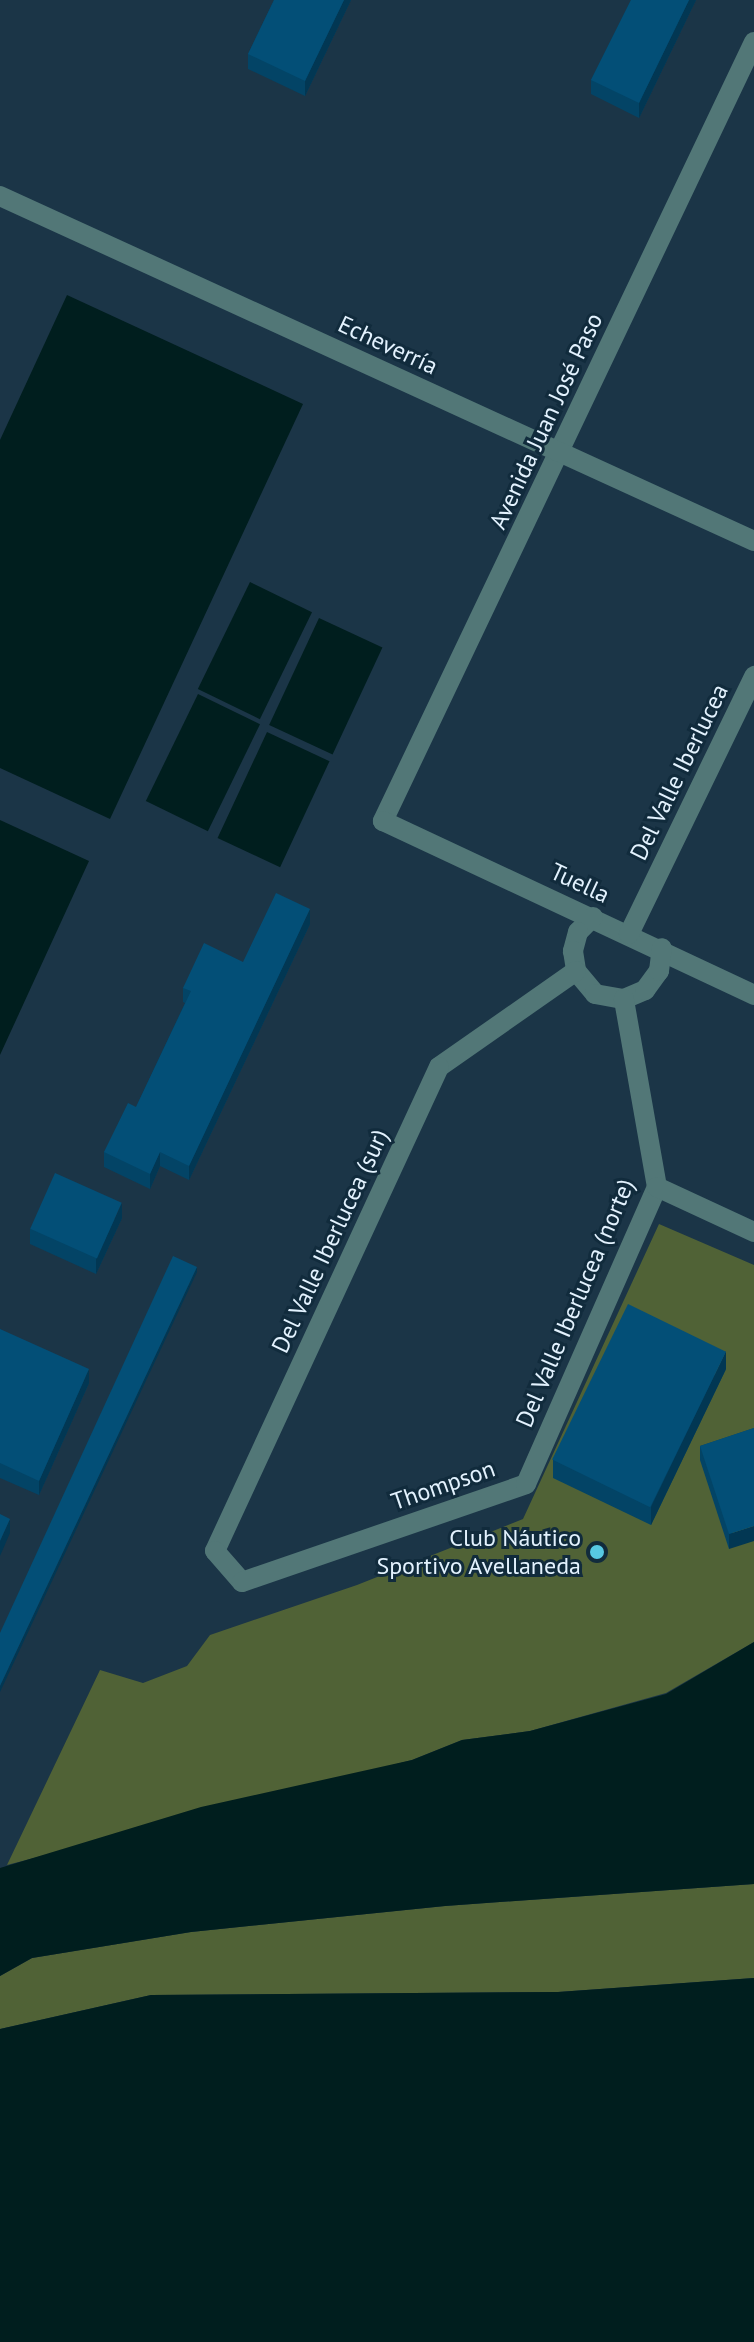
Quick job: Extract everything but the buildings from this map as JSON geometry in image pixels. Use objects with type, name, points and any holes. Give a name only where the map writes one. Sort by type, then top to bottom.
[{"type":"street","name":"Avenida Juan José Paso","points":[[383,821],[754,42]]},
{"type":"street","name":"Echeverría","points":[[0,196],[754,541]]},
{"type":"street","name":"Del Valle Iberlucea","points":[[629,934],[754,676]]},
{"type":"street","name":"Tuella","points":[[383,821],[662,948],[754,995]]},
{"type":"street","points":[[593,917],[578,932],[573,951],[576,971],[595,994],[624,999],[645,990],[659,971],[662,948]]},
{"type":"street","name":"Del Valle Iberlucea (sur)","points":[[242,1582],[215,1551],[439,1067],[576,971]]},
{"type":"street","name":"Del Valle Iberlucea (norte)","points":[[526,1484],[657,1187],[624,999]]},
{"type":"street","points":[[657,1187],[754,1232]]},
{"type":"street","name":"Thompson","points":[[242,1582],[526,1484]]},
{"type":"green space","name":"Club Náutico Sportivo Avellaneda","points":[[659,1224],[754,1265],[754,1642],[666,1693],[530,1731],[462,1740],[412,1760],[7,1865],[100,1670],[143,1683],[187,1666],[210,1635],[357,1585],[523,1519]]},
{"type":"green space","points":[[754,1884],[754,1978],[558,1992],[151,1995],[0,2029],[0,1976],[32,1958],[191,1932],[445,1906]]},
{"type":"shaded area","points":[[67,295],[303,404],[110,819],[0,768],[0,440]]},
{"type":"shaded area","points":[[250,582],[312,612],[260,719],[198,689]]},
{"type":"shaded area","points":[[319,618],[382,648],[333,755],[269,725]]},
{"type":"shaded area","points":[[198,694],[260,724],[208,831],[146,801]]},
{"type":"shaded area","points":[[267,732],[330,761],[280,867],[218,838]]},
{"type":"shaded area","points":[[0,820],[89,861],[0,1055]]},
{"type":"shaded area","points":[[754,1642],[754,1884],[445,1906],[191,1932],[32,1958],[0,1976],[0,1868],[201,1807],[412,1760],[462,1740],[530,1731],[666,1694]]},
{"type":"shaded area","points":[[754,1978],[754,2342],[0,2342],[0,2029],[151,1995],[558,1992]]},
{"type":"place","name":"Club Náutico Sportivo Avellaneda","points":[[597,1552]]}]
